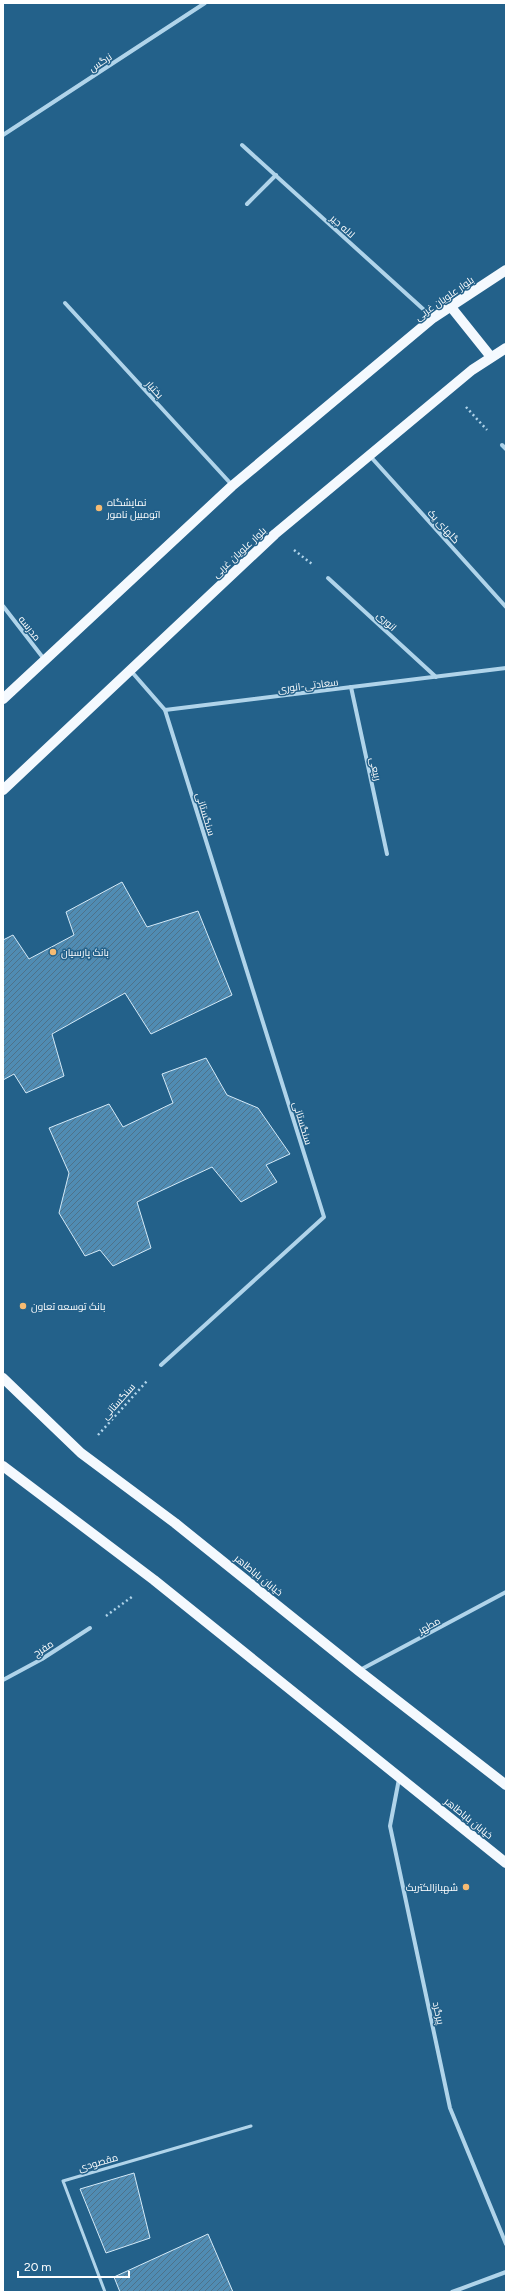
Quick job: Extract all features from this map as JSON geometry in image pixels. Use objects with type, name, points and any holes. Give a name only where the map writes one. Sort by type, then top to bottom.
[{"type":"main road","name":"بلوار علویان غربی","points":[[3,699],[44,659],[232,486],[433,318],[506,270]]},
{"type":"main road","points":[[451,306],[491,357]]},
{"type":"main road","name":"بلوار علویان غربی","points":[[3,790],[275,534],[449,389],[491,357],[506,348]]},
{"type":"main road","name":"خیابان باباطاهر","points":[[3,1378],[81,1453],[175,1523],[359,1671],[506,1785]]},
{"type":"main road","name":"خیابان باباطاهر","points":[[3,1466],[154,1580],[506,1863]]},
{"type":"street","name":"نرگس","points":[[3,135],[205,3]]},
{"type":"street","name":"لاله جیر","points":[[242,145],[433,318]]},
{"type":"street","points":[[248,204],[276,175]]},
{"type":"street","name":"بختیار","points":[[65,303],[232,486]]},
{"type":"street","points":[[502,445],[506,449]]},
{"type":"street","name":"گلهای یک","points":[[369,456],[506,607]]},
{"type":"street","name":"انوری","points":[[328,578],[436,677]]},
{"type":"street","name":"مدرسه","points":[[3,606],[44,659]]},
{"type":"street","name":"سعادتی-انوری","points":[[165,710],[506,668]]},
{"type":"street","points":[[130,670],[165,710]]},
{"type":"street","name":"ربیعی","points":[[351,687],[387,854]]},
{"type":"street","name":"سنگستانی","points":[[162,1365],[324,1217],[165,710]]},
{"type":"street","name":"مطهر","points":[[359,1671],[506,1592]]},
{"type":"street","name":"مفرح","points":[[3,1680],[42,1659],[90,1628]]},
{"type":"street","name":"پیرگرد","points":[[399,1777],[390,1826],[450,2108],[506,2244]]},
{"type":"street","points":[[452,2292],[506,2272]]},
{"type":"lane","name":"مقصودی","points":[[105,2292],[63,2181],[250,2126]]},
{"type":"path","points":[[449,389],[502,445]]},
{"type":"path","points":[[275,534],[328,578]]},
{"type":"path","name":"سنگستانی","points":[[81,1453],[162,1365]]},
{"type":"path","points":[[90,1628],[154,1580]]},
{"type":"building","points":[[122,882],[147,927],[198,911],[232,995],[151,1034],[125,993],[52,1034],[64,1076],[26,1093],[14,1074],[3,1080],[3,940],[13,935],[29,959],[74,935],[66,912]]},
{"type":"building","points":[[206,1058],[227,1095],[258,1108],[290,1154],[266,1165],[277,1182],[241,1202],[212,1167],[137,1202],[151,1248],[113,1266],[100,1250],[85,1256],[59,1213],[69,1173],[49,1128],[109,1104],[123,1127],[173,1103],[162,1074]]},
{"type":"building","points":[[134,2173],[150,2238],[106,2253],[80,2189]]},
{"type":"building","points":[[208,2234],[233,2292],[120,2292],[114,2277]]},
{"type":"place","name":"نمایشگاه اتومبیل نامور","points":[[99,508]]},
{"type":"place","name":"بانک پارسیان","points":[[53,952]]},
{"type":"place","name":"بانک توسعه تعاون","points":[[23,1306]]},
{"type":"place","name":"شهبازالکتریک","points":[[466,1887]]}]
